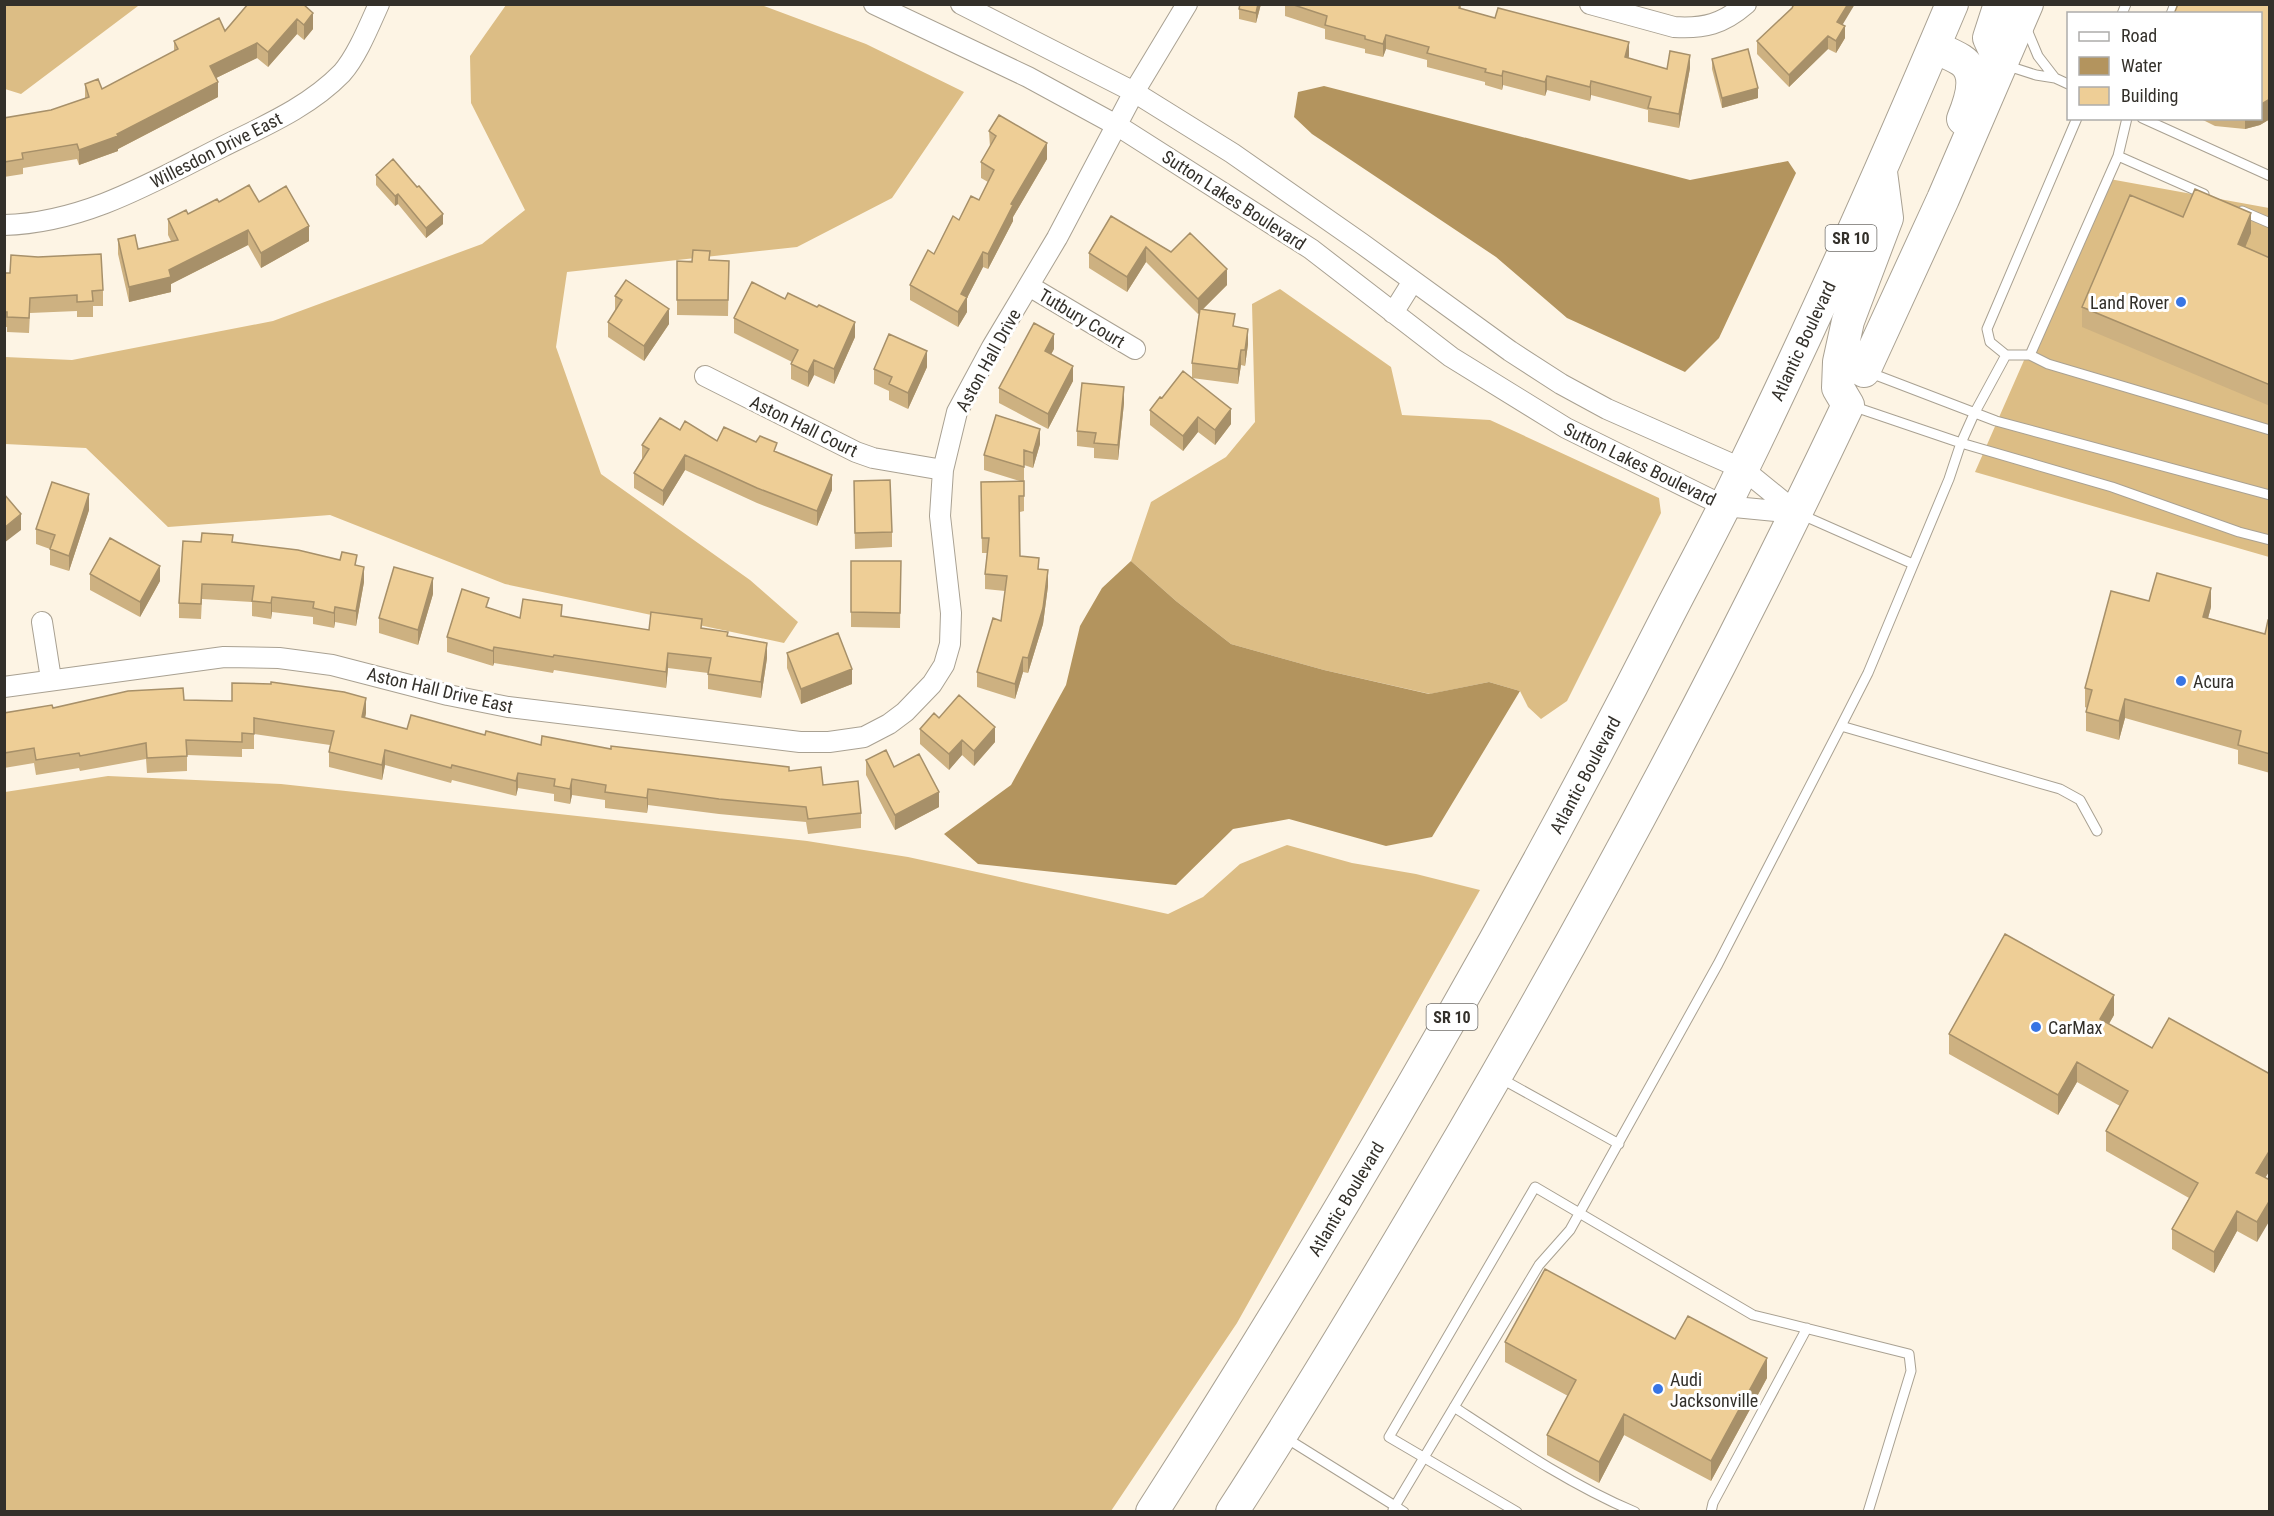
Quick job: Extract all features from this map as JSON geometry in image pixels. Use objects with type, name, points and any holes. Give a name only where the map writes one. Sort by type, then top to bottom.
[{"type":"highway","name":"Atlantic Boulevard","points":[[1152,1512],[1293,1288],[1475,978],[1560,824],[1743,469],[1881,171],[1952,4]]},
{"type":"highway","points":[[1864,371],[2001,64],[2017,9]]},
{"type":"highway","points":[[1927,233],[1932,189],[1972,96],[1971,74],[1963,61],[1934,47]]},
{"type":"highway","points":[[1232,1512],[1354,1317],[1496,1076],[1619,855],[1797,513],[1848,405],[1838,388],[1839,362],[1848,321],[1887,218],[1881,171]]},
{"type":"street","name":"Willesdon Drive East","points":[[4,225],[57,219],[112,202],[288,114],[319,94],[343,71],[367,32],[379,4]]},
{"type":"street","name":"Sutton Lakes Boulevard","points":[[874,4],[1028,77],[1118,126],[1311,249],[1451,357],[1566,428],[1724,506],[1797,513]]},
{"type":"street","name":"Sutton Lakes Boulevard","points":[[961,4],[1134,92],[1232,153],[1510,351],[1561,384],[1606,409],[1743,469],[1797,513]]},
{"type":"street","name":"Aston Hall Drive","points":[[905,712],[932,684],[944,665],[950,644],[951,612],[940,516],[943,470],[957,412],[1118,126],[1134,92],[1187,4]]},
{"type":"street","points":[[1590,4],[1674,27],[1704,27],[1730,18],[1746,4]]},
{"type":"street","points":[[1393,313],[1413,281]]},
{"type":"street","name":"Tutbury Court","points":[[1029,286],[1135,349]]},
{"type":"street","name":"Aston Hall Court","points":[[705,376],[856,452],[873,458],[943,470]]},
{"type":"street","points":[[42,622],[51,679]]},
{"type":"street","name":"Aston Hall Drive East","points":[[4,687],[224,657],[279,658],[332,665],[448,695],[508,707],[800,741],[830,742],[864,737],[889,724],[905,712]]},
{"type":"lane","points":[[2017,9],[2038,56],[2055,78]]},
{"type":"lane","points":[[2001,64],[2036,75],[2055,78],[2067,84]]},
{"type":"lane","points":[[2077,120],[1987,329],[1990,342],[2006,355],[2030,355],[2048,364],[2270,430]]},
{"type":"lane","points":[[2030,355],[2118,156],[2127,120]]},
{"type":"lane","points":[[2146,120],[2270,176]]},
{"type":"lane","points":[[2118,156],[2215,199]]},
{"type":"lane","points":[[2237,209],[2270,223]]},
{"type":"lane","points":[[1394,1509],[1539,1265],[1570,1230],[1581,1212],[1718,964],[1868,673],[1949,479],[1961,443],[2006,355]]},
{"type":"lane","points":[[1864,371],[1974,414],[2270,495]]},
{"type":"lane","points":[[1848,405],[1961,443],[2112,487],[2239,532],[2270,540]]},
{"type":"lane","points":[[1797,513],[1913,564]]},
{"type":"lane","points":[[1841,726],[2060,789],[2080,800],[2097,831]]},
{"type":"lane","points":[[1496,1076],[1618,1144]]},
{"type":"lane","points":[[1517,1512],[1389,1437],[1535,1187],[1753,1315],[1909,1354],[1911,1371],[1868,1512]]},
{"type":"lane","points":[[1711,1512],[1713,1503],[1807,1328]]},
{"type":"lane","points":[[1454,1407],[1504,1440],[1609,1501],[1635,1512]]},
{"type":"lane","points":[[1281,1435],[1394,1509],[1404,1512]]},
{"type":"shaded area","points":[[136,4],[138,6],[21,94],[5,89],[5,5]]},
{"type":"shaded area","points":[[506,5],[761,5],[866,44],[964,92],[892,198],[797,247],[567,272],[556,347],[601,474],[750,580],[798,622],[784,643],[505,584],[330,515],[168,527],[86,448],[5,444],[5,357],[72,360],[273,321],[482,244],[525,210],[471,103],[470,56]]},
{"type":"shaded area","points":[[2104,178],[2269,208],[2269,557],[1975,472]]},
{"type":"shaded area","points":[[1280,289],[1391,367],[1402,415],[1490,420],[1659,498],[1661,513],[1567,701],[1541,719],[1528,707],[1520,691],[1489,682],[1430,694],[1324,670],[1231,644],[1176,601],[1131,561],[1151,502],[1226,457],[1255,422],[1252,304]]},
{"type":"shaded area","points":[[108,776],[281,784],[807,841],[908,857],[1168,914],[1203,897],[1240,864],[1287,845],[1352,863],[1416,874],[1480,890],[1237,1323],[1111,1511],[5,1511],[5,792]]},
{"type":"water","points":[[1324,86],[1690,180],[1788,161],[1796,173],[1719,338],[1685,372],[1567,318],[1496,257],[1312,134],[1294,117],[1298,92]]},
{"type":"water","points":[[1131,561],[1176,601],[1231,644],[1324,670],[1429,694],[1489,682],[1520,691],[1432,837],[1386,846],[1289,819],[1233,829],[1176,885],[978,864],[944,834],[1011,785],[1066,685],[1080,626],[1102,588]]},
{"type":"building","points":[[248,4],[303,4],[313,13],[304,25],[297,19],[268,52],[257,43],[210,66],[218,82],[117,134],[118,136],[79,150],[77,144],[22,153],[23,159],[4,162],[4,118],[51,110],[89,97],[85,84],[98,79],[102,89],[178,49],[174,41],[219,18],[225,31]]},
{"type":"building","points":[[1240,4],[1258,4],[1256,13],[1239,9]]},
{"type":"building","points":[[1291,4],[1460,4],[1459,8],[1495,18],[1498,8],[1629,42],[1625,57],[1667,69],[1670,51],[1690,55],[1679,114],[1648,108],[1651,97],[1591,81],[1590,87],[1547,76],[1545,82],[1503,71],[1502,76],[1485,72],[1486,69],[1427,53],[1429,47],[1386,35],[1383,44],[1365,39],[1365,36],[1325,25],[1327,16]]},
{"type":"building","points":[[1794,4],[1848,4],[1837,22],[1845,26],[1836,41],[1828,36],[1789,75],[1757,41]]},
{"type":"building","points":[[2178,4],[2270,4],[2270,99],[2262,104],[2262,12],[2175,12]]},
{"type":"building","points":[[1748,49],[1758,88],[1722,98],[1712,59]]},
{"type":"building","points":[[999,115],[1047,143],[1011,204],[1013,205],[988,254],[983,252],[961,294],[967,297],[958,312],[910,285],[928,250],[934,254],[953,216],[959,220],[971,196],[979,200],[994,170],[981,162],[996,136],[989,131]]},
{"type":"building","points":[[393,159],[443,214],[426,228],[398,194],[395,196],[376,175]]},
{"type":"building","points":[[249,185],[259,202],[286,186],[309,226],[261,253],[248,230],[169,270],[171,277],[129,287],[118,239],[135,235],[138,249],[178,240],[168,219],[186,210],[188,214],[217,199],[219,202]]},
{"type":"building","name":"Land Rover","points":[[2195,189],[2251,213],[2238,244],[2270,258],[2270,385],[2082,307],[2130,195],[2183,217]]},
{"type":"building","points":[[1111,216],[1171,252],[1190,233],[1227,269],[1198,299],[1146,247],[1127,277],[1089,253]]},
{"type":"building","points":[[693,250],[710,251],[709,260],[729,261],[728,300],[677,300],[677,261],[692,262]]},
{"type":"building","points":[[101,254],[103,290],[92,291],[93,301],[77,302],[77,295],[30,298],[29,318],[7,317],[7,312],[4,312],[4,273],[10,273],[11,255],[38,257]]},
{"type":"building","points":[[626,280],[669,309],[644,346],[608,322],[622,300],[615,296]]},
{"type":"building","points":[[752,282],[785,299],[788,293],[855,322],[834,369],[814,360],[808,372],[791,364],[798,350],[734,318]]},
{"type":"building","points":[[1200,309],[1235,314],[1233,326],[1248,329],[1245,350],[1241,350],[1238,369],[1192,363]]},
{"type":"building","points":[[1034,323],[1054,334],[1045,351],[1073,366],[1048,414],[999,388]]},
{"type":"building","points":[[889,334],[927,351],[908,393],[889,384],[892,377],[874,369]]},
{"type":"building","points":[[1183,371],[1231,409],[1215,430],[1198,417],[1183,436],[1150,410]]},
{"type":"building","points":[[1082,383],[1124,387],[1118,445],[1094,443],[1096,433],[1077,431]]},
{"type":"building","points":[[996,415],[1040,429],[1033,453],[1024,450],[1024,467],[984,455]]},
{"type":"building","points":[[660,418],[680,430],[685,421],[717,441],[724,427],[756,442],[760,436],[777,443],[774,451],[832,475],[817,511],[757,488],[685,455],[663,491],[634,473],[649,449],[642,445]]},
{"type":"building","points":[[890,480],[892,532],[855,533],[854,481]]},
{"type":"building","points":[[1024,481],[1024,496],[1019,496],[1020,556],[1039,558],[1038,569],[1048,570],[1043,608],[1028,658],[1023,657],[1015,684],[977,672],[993,618],[1001,621],[1007,576],[985,574],[989,538],[982,538],[981,482]]},
{"type":"building","points":[[52,482],[89,494],[69,556],[50,549],[55,535],[36,529]]},
{"type":"building","points":[[4,494],[21,514],[4,528]]},
{"type":"building","points":[[202,533],[233,535],[232,542],[298,550],[340,560],[342,552],[357,555],[355,565],[364,567],[356,611],[335,607],[334,613],[313,608],[314,602],[272,597],[271,603],[252,601],[254,586],[202,584],[201,604],[179,603],[183,541],[201,542]]},
{"type":"building","points":[[110,538],[160,566],[140,602],[90,574]]},
{"type":"building","points":[[851,561],[901,561],[900,613],[851,612]]},
{"type":"building","points":[[394,567],[433,578],[418,630],[379,618]]},
{"type":"building","name":"Acura","points":[[2157,573],[2211,588],[2203,617],[2265,634],[2268,620],[2270,620],[2270,754],[2238,745],[2241,731],[2125,699],[2119,721],[2086,712],[2092,690],[2085,688],[2111,591],[2149,601]]},
{"type":"building","points":[[462,589],[489,598],[486,607],[520,618],[523,599],[562,605],[561,616],[649,630],[651,612],[702,619],[701,628],[728,632],[727,636],[767,643],[761,682],[708,674],[711,658],[668,653],[666,672],[494,647],[493,651],[447,637]]},
{"type":"building","points":[[838,633],[852,669],[801,689],[787,653]]},
{"type":"building","points":[[271,682],[344,692],[366,698],[362,717],[407,729],[411,715],[485,735],[486,731],[541,745],[542,736],[611,749],[611,746],[789,767],[789,771],[821,767],[823,785],[858,781],[861,813],[808,819],[806,807],[719,799],[648,789],[647,798],[605,792],[606,785],[572,779],[570,789],[554,786],[555,779],[518,773],[516,781],[452,765],[451,768],[385,750],[382,765],[329,752],[334,731],[254,718],[254,734],[242,733],[242,742],[186,740],[187,756],[147,758],[146,743],[80,756],[79,753],[36,760],[34,748],[4,753],[4,713],[52,705],[53,708],[128,691],[183,688],[184,700],[232,701],[232,683],[271,684]]},
{"type":"building","points":[[959,695],[995,727],[974,751],[962,740],[949,754],[920,729],[934,713],[939,718]]},
{"type":"building","points":[[886,750],[894,767],[919,754],[939,792],[895,815],[866,760]]},
{"type":"building","points":[[2005,934],[2114,995],[2100,1019],[2152,1048],[2169,1018],[2270,1074],[2270,1150],[2256,1173],[2270,1180],[2270,1200],[2257,1222],[2237,1211],[2214,1252],[2172,1229],[2198,1183],[2106,1131],[2128,1091],[2077,1062],[2058,1095],[1949,1034]]},
{"type":"building","name":"Audi Jacksonville","points":[[1545,1269],[1675,1339],[1688,1316],[1767,1358],[1711,1461],[1624,1414],[1599,1462],[1547,1435],[1576,1380],[1505,1342]]},
{"type":"place","name":"Land Rover","points":[[2181,302]]},
{"type":"place","name":"Acura","points":[[2181,681]]},
{"type":"place","name":"CarMax","points":[[2036,1027]]},
{"type":"place","name":"Audi Jacksonville","points":[[1658,1389]]}]
